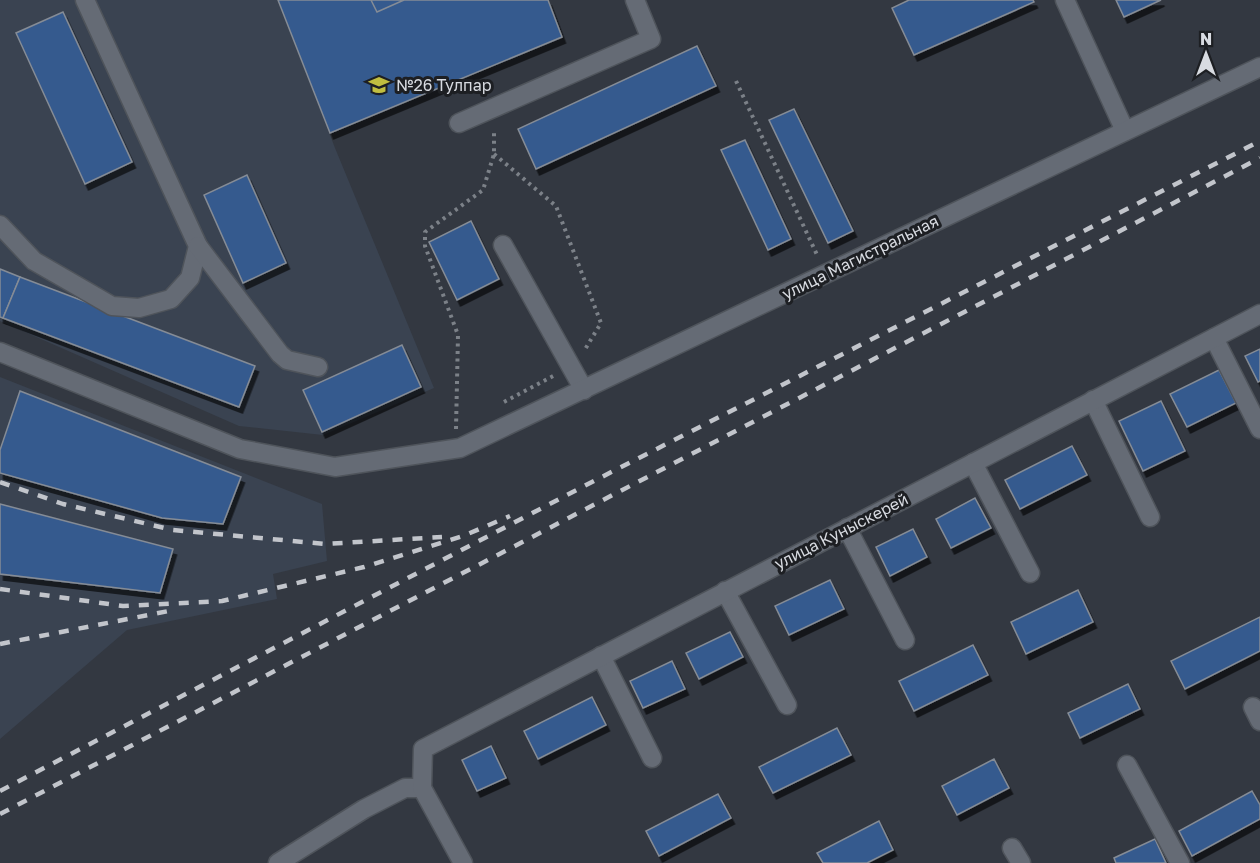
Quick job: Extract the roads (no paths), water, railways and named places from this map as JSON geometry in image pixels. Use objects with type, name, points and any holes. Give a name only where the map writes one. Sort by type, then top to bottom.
[{"type":"street","points":[[85,0],[198,246],[280,354],[287,360],[318,367]]},
{"type":"street","points":[[459,123],[651,39],[635,0]]},
{"type":"street","points":[[1065,0],[1125,131]]},
{"type":"street","name":"улица Магистральная","points":[[0,352],[240,449],[335,467],[460,448],[1260,67]]},
{"type":"street","points":[[0,225],[34,261],[112,306],[140,308],[171,299],[190,278],[198,246]]},
{"type":"street","points":[[503,245],[584,390]]},
{"type":"street","name":"улица Куныскерей","points":[[422,788],[423,749],[1260,314]]},
{"type":"street","points":[[1214,338],[1260,429]]},
{"type":"street","points":[[1094,400],[1150,516]]},
{"type":"street","points":[[973,463],[1030,573]]},
{"type":"street","points":[[847,528],[905,640]]},
{"type":"street","points":[[725,591],[788,705]]},
{"type":"street","points":[[601,656],[652,758]]},
{"type":"street","points":[[1127,765],[1180,863]]},
{"type":"street","points":[[278,863],[364,809],[405,788],[422,788],[463,863]]},
{"type":"railway","points":[[0,791],[588,484],[1260,141]]},
{"type":"railway","points":[[0,814],[1260,158]]},
{"type":"railway","points":[[0,482],[63,504],[173,530],[325,544],[442,537]]},
{"type":"railway","points":[[0,589],[123,606],[222,601],[364,567],[463,536],[510,516]]},
{"type":"railway","points":[[0,644],[174,610]]},
{"type":"place","name":"№26 Тулпар","points":[[379,85]]}]
